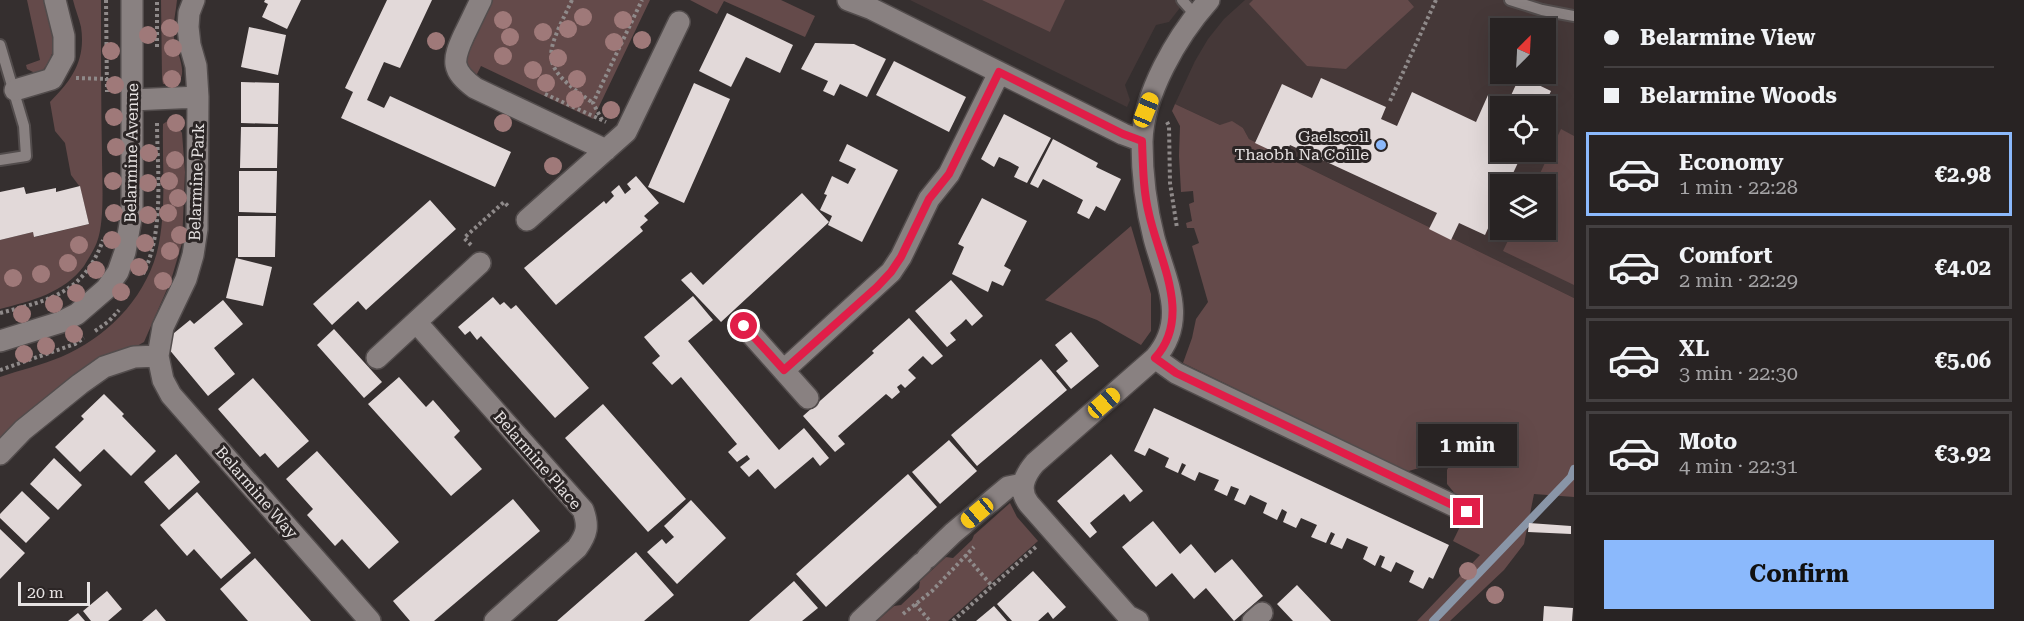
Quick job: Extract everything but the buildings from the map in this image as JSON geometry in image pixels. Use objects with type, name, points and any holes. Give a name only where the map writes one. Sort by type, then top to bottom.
[{"type":"street","points":[[15,90],[52,79],[64,57],[64,36],[55,0]]},
{"type":"street","name":"Belarmine Avenue","points":[[0,341],[61,322],[77,314],[106,289],[118,272],[125,252],[132,213],[132,0]]},
{"type":"street","name":"Belarmine Park","points":[[158,356],[163,327],[186,279],[197,229],[198,97],[196,66],[188,27],[189,13],[194,0]]},
{"type":"street","points":[[481,0],[456,52],[458,69],[463,79],[475,88],[606,150]]},
{"type":"street","points":[[848,0],[872,9],[1123,134],[1142,141]]},
{"type":"street","points":[[1138,621],[1128,616],[1052,532],[1023,497],[1023,484],[1035,463],[1164,348],[1174,306],[1148,211],[1142,141],[1146,110],[1196,5]]},
{"type":"street","points":[[527,220],[606,150],[631,124],[679,22]]},
{"type":"street","points":[[784,370],[891,272],[901,257],[929,199],[949,174],[999,72]]},
{"type":"street","points":[[132,90],[198,97]]},
{"type":"street","points":[[377,358],[480,263]]},
{"type":"street","name":"Belarmine Place","points":[[416,322],[583,510],[588,523],[586,536],[577,549],[495,621]]},
{"type":"street","points":[[744,326],[808,398]]},
{"type":"street","points":[[0,454],[22,430],[104,367],[134,357],[158,356]]},
{"type":"street","name":"Belarmine Way","points":[[158,356],[163,380],[171,395],[370,621]]},
{"type":"street","points":[[1155,358],[1176,373],[1467,512]]},
{"type":"street","points":[[860,621],[949,537],[1008,487],[1023,484]]},
{"type":"lane","points":[[1510,0],[1542,10],[1574,16]]},
{"type":"lane","points":[[0,45],[24,126],[26,156],[0,160]]},
{"type":"path","points":[[106,0],[107,101]]},
{"type":"path","points":[[157,0],[157,54]]},
{"type":"path","points":[[572,0],[550,52],[554,69],[569,86],[593,103],[603,120]]},
{"type":"path","points":[[593,103],[642,0]]},
{"type":"path","points":[[1390,100],[1436,0]]},
{"type":"path","points":[[55,75],[107,79],[132,90]]},
{"type":"path","points":[[1152,95],[1169,126],[1170,183],[1177,233]]},
{"type":"path","points":[[480,263],[484,260],[464,238],[504,202],[524,222],[527,220]]},
{"type":"path","points":[[0,313],[46,301],[75,285],[96,260],[106,230]]},
{"type":"path","points":[[953,621],[1052,532]]},
{"type":"path","points":[[949,537],[992,586]]},
{"type":"shaded area","points":[[27,0],[44,0],[54,29],[51,57],[39,75],[27,69],[26,65],[40,60]]},
{"type":"shaded area","points":[[73,0],[101,0],[102,200],[100,233],[84,266],[67,283],[46,295],[0,309],[0,240],[33,232],[35,237],[89,224],[80,187],[71,175],[65,143],[55,131],[50,102],[65,86],[76,69],[79,59],[81,27]]},
{"type":"shaded area","points":[[161,0],[177,0],[174,33],[182,75],[173,84],[163,84],[162,79]]},
{"type":"shaded area","points":[[493,0],[650,0],[593,119],[481,66],[474,80],[465,65]]},
{"type":"shaded area","points":[[690,0],[781,0],[815,16],[805,37],[724,1],[717,14]]},
{"type":"shaded area","points":[[910,0],[1186,0],[1169,22],[1156,25],[1125,85],[1130,100],[1127,107]]},
{"type":"shaded area","points":[[982,0],[1065,0],[1050,32]]},
{"type":"shaded area","name":"Gaelscoil Thaobh Na Coille","points":[[1245,0],[1574,0],[1574,298],[1249,139],[1243,128],[1220,125],[1175,104],[1208,39],[1224,19]]},
{"type":"shaded area","points":[[1253,0],[1408,0],[1414,7],[1346,69],[1307,66],[1249,4]]},
{"type":"shaded area","points":[[1175,104],[1220,125],[1232,121],[1243,128],[1249,139],[1574,298],[1574,497],[1534,494],[1524,544],[1504,570],[1450,621],[1417,621],[1480,555],[1453,541],[1472,502],[1456,495],[1447,484],[1447,470],[1455,453],[1436,444],[1422,467],[1409,471],[1401,469],[1183,363],[1196,319],[1208,302],[1192,246],[1199,243],[1194,228],[1187,228],[1186,223],[1192,221],[1189,204],[1194,202],[1193,191],[1181,192],[1180,126],[1172,111]]},
{"type":"shaded area","points":[[169,120],[176,123],[182,133],[185,172],[182,243],[171,280],[144,342],[0,441],[0,377],[46,363],[78,349],[108,328],[133,301],[143,286],[151,270],[160,237],[163,205],[163,124]]},
{"type":"shaded area","points":[[1561,129],[1574,136],[1574,285],[1503,251],[1508,240],[1556,240],[1556,174],[1540,174],[1545,162],[1556,162],[1556,140]]},
{"type":"shaded area","points":[[1131,226],[1151,294],[1151,331],[1141,345],[1097,320],[1045,300]]},
{"type":"shaded area","points":[[1010,503],[1017,517],[1038,541],[948,621],[877,621],[894,606],[901,605],[919,588],[920,581],[946,557],[953,558],[972,540],[974,535]]},
{"type":"waterway","points":[[1433,621],[1571,477],[1574,469]]},
{"type":"place","name":"Gaelscoil Thaobh Na Coille","points":[[1381,145]]},
{"type":"route","points":[[744,326],[784,370],[877,287],[901,257],[929,199],[949,174],[999,72],[1123,134],[1142,141],[1148,211],[1174,306],[1164,348],[1155,358],[1176,373],[1467,512]]}]
